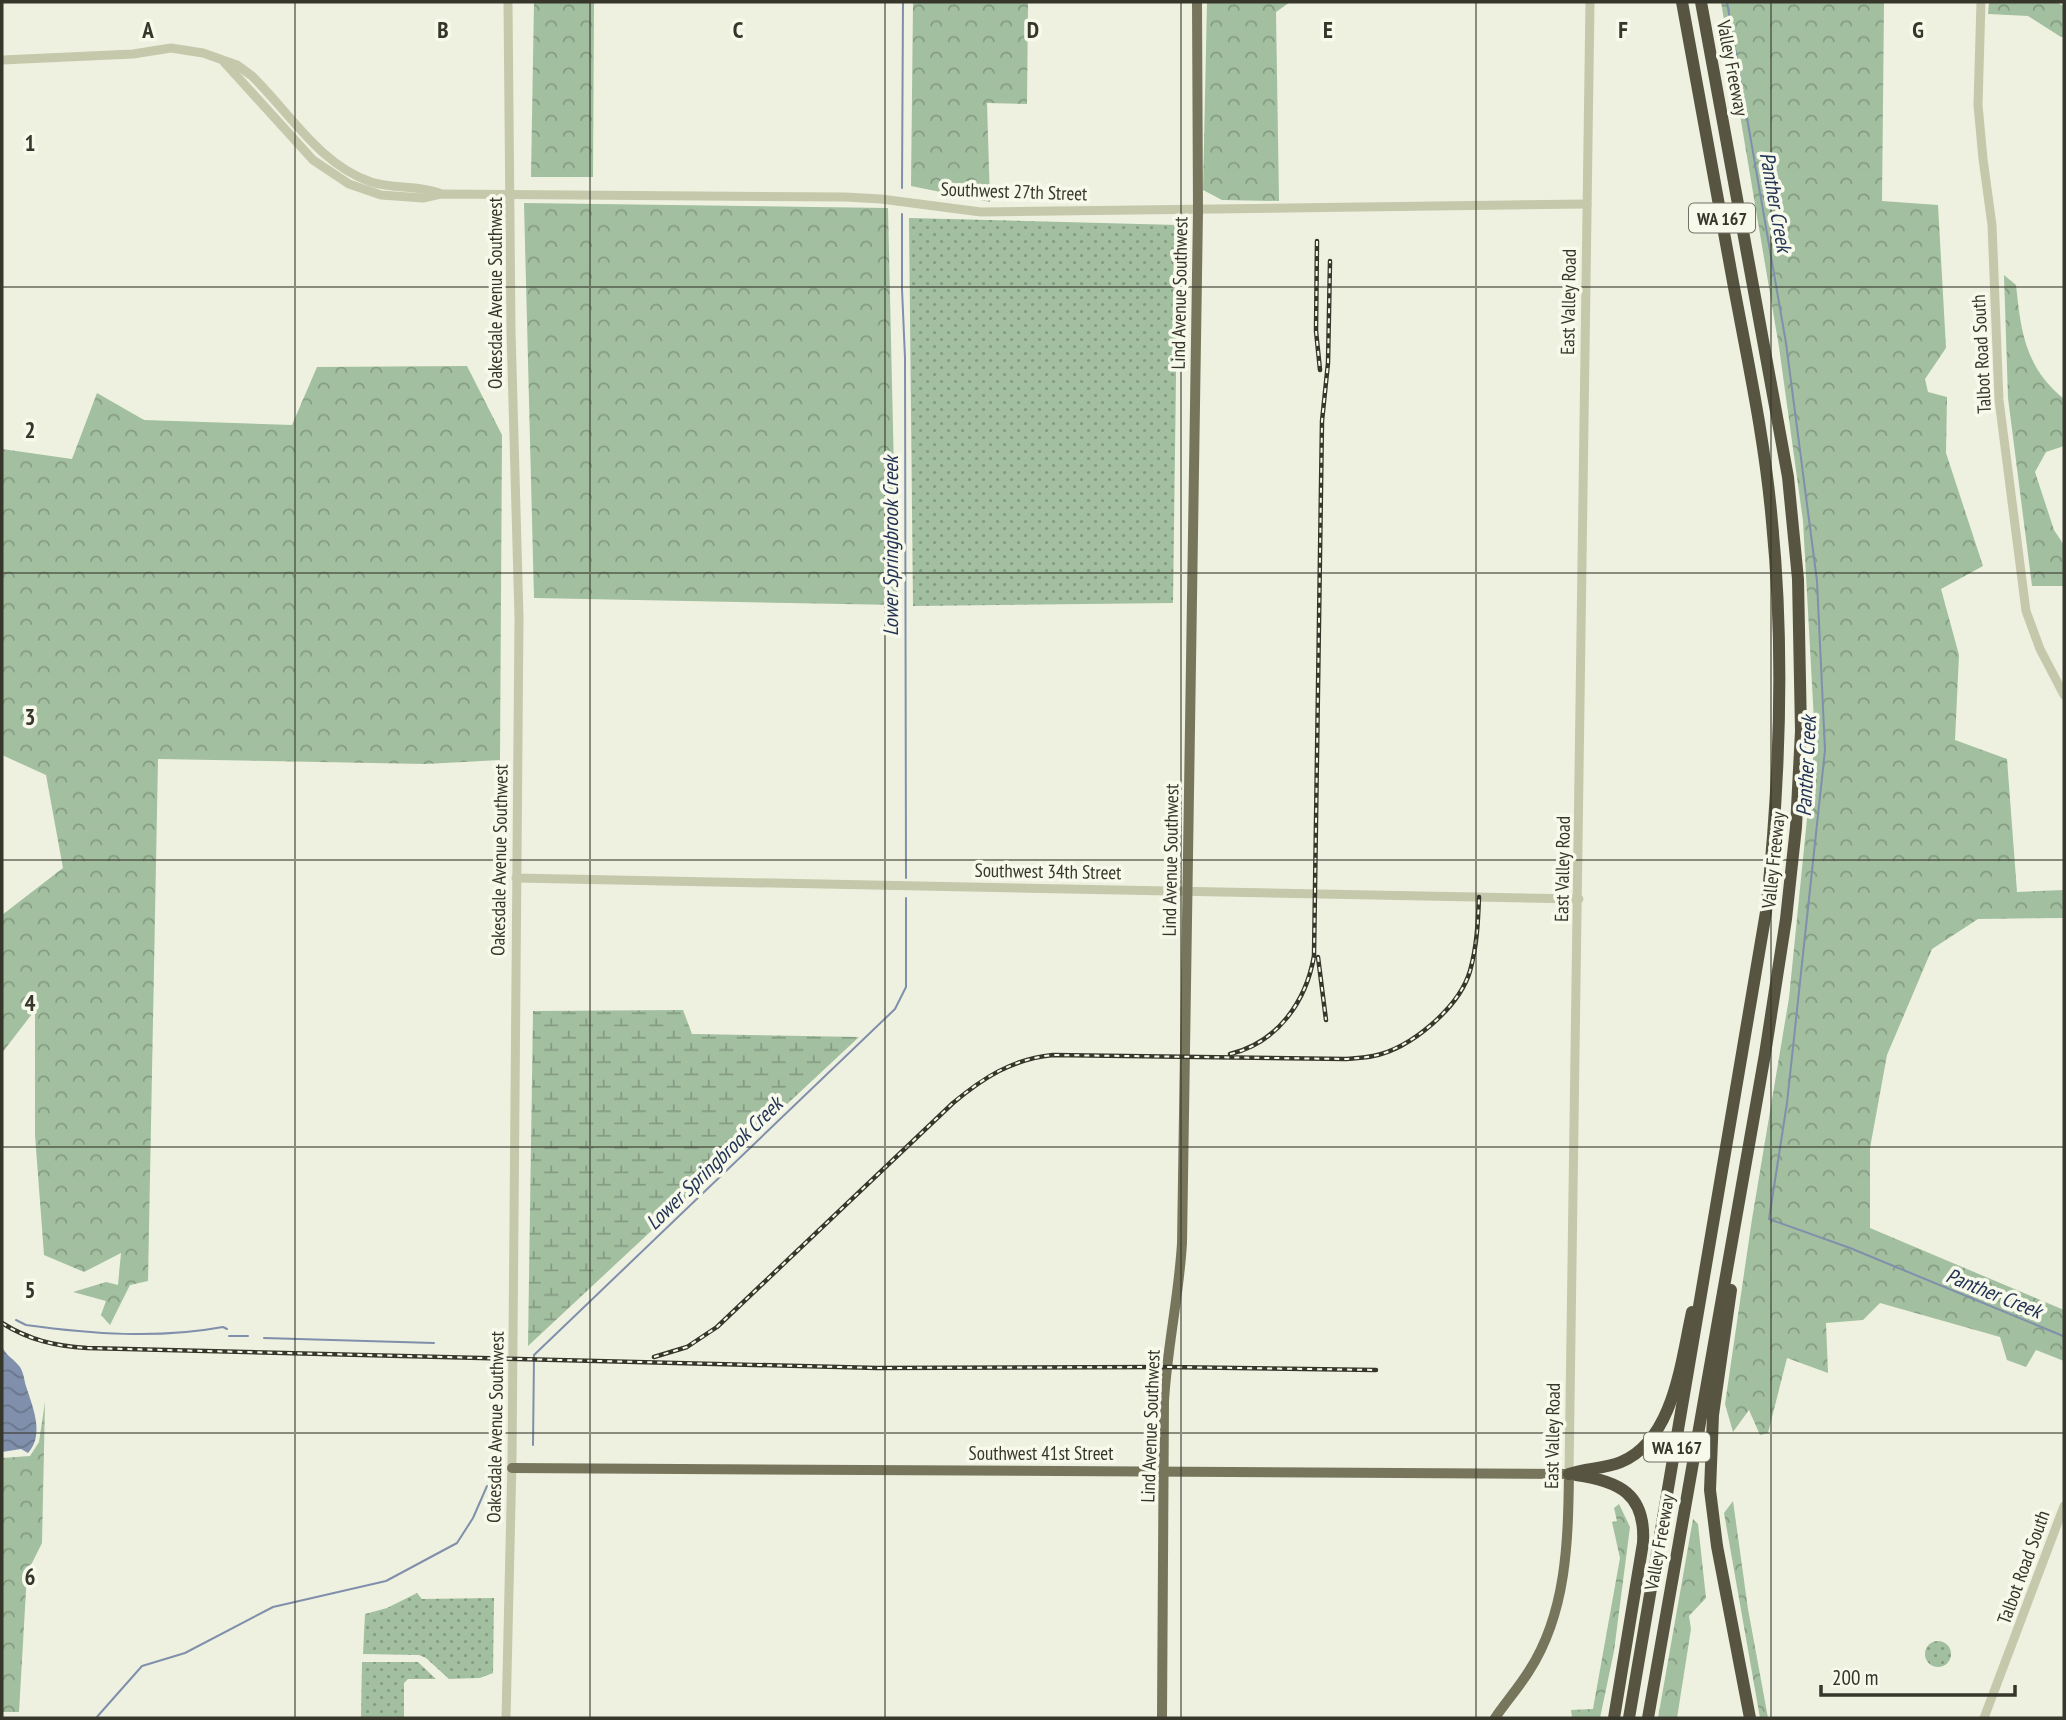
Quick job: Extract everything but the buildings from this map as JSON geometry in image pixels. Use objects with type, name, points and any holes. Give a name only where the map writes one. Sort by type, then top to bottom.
[{"type":"highway","name":"Valley Freeway","points":[[1629,1718],[1760,951],[1770,874],[1780,744],[1779,620],[1772,522],[1756,406],[1682,2]]},
{"type":"highway","name":"Valley Freeway","points":[[1645,1718],[1736,1222],[1786,919],[1798,803],[1801,638],[1788,477],[1701,2]]},
{"type":"highway","points":[[1645,1718],[1774,966],[1784,890],[1794,781],[1796,697],[1793,579],[1783,481],[1784,466]]},
{"type":"highway","points":[[1569,1474],[1624,1461],[1643,1448],[1658,1429],[1671,1402],[1692,1312],[1711,1202],[1721,1175]]},
{"type":"highway","points":[[1736,1222],[1738,1241],[1713,1415],[1710,1485],[1717,1546],[1750,1718]]},
{"type":"highway","points":[[1569,1474],[1609,1481],[1617,1485],[1633,1500],[1644,1524],[1614,1718]]},
{"type":"main road","name":"Lind Avenue Southwest","points":[[1163,1718],[1165,1382],[1179,1289],[1182,1243],[1198,211],[1197,2]]},
{"type":"main road","name":"Southwest 41st Street","points":[[512,1468],[1569,1474]]},
{"type":"main road","name":"East Valley Road","points":[[1495,1718],[1530,1670],[1554,1617],[1565,1567],[1569,1474]]},
{"type":"street","name":"Oakesdale Avenue Southwest","points":[[506,1718],[512,1468],[519,617],[511,331],[508,2]]},
{"type":"street","name":"East Valley Road","points":[[1569,1474],[1590,2]]},
{"type":"street","name":"Talbot Road South","points":[[1980,2],[1978,105],[1992,225],[1999,400],[2026,611],[2040,649],[2064,695]]},
{"type":"street","name":"Southwest 27th Street","points":[[2,60],[133,54],[171,48],[203,53],[225,62],[313,160],[359,189],[393,197],[423,198],[441,194],[845,197],[878,198],[981,212],[1587,205]]},
{"type":"street","name":"Southwest 34th Street","points":[[516,878],[1579,899]]},
{"type":"street","name":"Talbot Road South","points":[[1984,1718],[2064,1506]]},
{"type":"green space","points":[[534,2],[594,2],[593,177],[531,177]]},
{"type":"green space","points":[[913,2],[1028,2],[1027,104],[987,103],[990,202],[911,186]]},
{"type":"green space","points":[[1207,2],[1290,2],[1276,12],[1279,201],[1222,200],[1203,190]]},
{"type":"green space","points":[[1721,2],[1884,2],[1882,201],[1938,205],[1946,348],[1925,379],[1928,392],[1947,397],[1946,453],[1983,566],[1941,589],[1959,655],[1955,740],[2007,759],[2017,892],[2064,890],[2064,918],[1978,919],[1932,949],[1887,1055],[1870,1148],[1870,1228],[2064,1310],[2064,1361],[2036,1350],[2026,1367],[2007,1360],[2000,1337],[1880,1303],[1863,1320],[1826,1323],[1828,1373],[1787,1358],[1768,1433],[1760,1435],[1749,1410],[1733,1432],[1725,1404],[1752,1219],[1789,998],[1815,739],[1803,521],[1779,347]]},
{"type":"green space","points":[[1989,2],[2056,2],[2064,6],[2064,37],[2028,16],[1988,14]]},
{"type":"green space","points":[[524,203],[888,208],[897,605],[534,598]]},
{"type":"green space","points":[[909,218],[1178,225],[1173,603],[913,606]]},
{"type":"green space","points":[[2004,275],[2016,285],[2023,333],[2033,361],[2051,387],[2064,399],[2064,446],[2046,452],[2035,472],[2054,530],[2064,545],[2064,586],[2032,586],[2008,398]]},
{"type":"green space","points":[[467,366],[502,435],[500,760],[426,764],[158,759],[148,1281],[130,1285],[110,1325],[101,1315],[106,1301],[73,1292],[106,1282],[118,1285],[121,1253],[84,1272],[44,1255],[35,1135],[35,1010],[2,1053],[2,915],[63,868],[46,775],[2,755],[2,449],[72,459],[97,393],[144,420],[292,425],[317,367]]},
{"type":"green space","points":[[683,1010],[692,1034],[859,1037],[528,1346],[533,1011]]},
{"type":"green space","points":[[45,1402],[42,1543],[27,1573],[19,1712],[2,1712],[2,1458],[30,1456],[39,1442]]},
{"type":"green space","points":[[1733,1501],[1748,1609],[1768,1718],[1760,1718],[1724,1513]]},
{"type":"green space","points":[[1619,1504],[1630,1527],[1614,1651],[1600,1718],[1572,1718],[1571,1710],[1593,1709],[1620,1558],[1612,1522],[1617,1521],[1614,1508]]},
{"type":"green space","points":[[1693,1519],[1698,1524],[1706,1598],[1689,1616],[1691,1629],[1677,1718],[1658,1718]]},
{"type":"green space","points":[[417,1593],[422,1599],[494,1598],[493,1673],[480,1678],[449,1679],[419,1655],[363,1654],[365,1614],[387,1608]]},
{"type":"green space","points":[[1938,1641],[1947,1645],[1951,1654],[1947,1663],[1938,1667],[1929,1663],[1925,1654],[1929,1645]]},
{"type":"green space","points":[[362,1662],[418,1662],[436,1679],[408,1679],[404,1683],[404,1718],[361,1718]]},
{"type":"water","points":[[2,1346],[21,1369],[36,1418],[36,1437],[28,1453],[21,1449],[2,1452]]},
{"type":"waterway","name":"Lower Springbrook Creek","points":[[902,188],[903,2]]},
{"type":"waterway","name":"Panther Creek","points":[[1727,2],[1786,343],[1817,581],[1825,750],[1787,1103],[1769,1219],[1850,1248],[2063,1336]]},
{"type":"waterway","name":"Lower Springbrook Creek","points":[[902,214],[905,358],[906,878]]},
{"type":"waterway","name":"Lower Springbrook Creek","points":[[533,1445],[534,1355],[895,1009],[906,987],[906,898]]},
{"type":"waterway","points":[[16,1320],[26,1325],[100,1333],[149,1334],[223,1327],[227,1329]]},
{"type":"waterway","points":[[229,1336],[248,1336]]},
{"type":"waterway","points":[[264,1338],[434,1343]]},
{"type":"waterway","name":"Lower Springbrook Creek","points":[[96,1718],[142,1666],[185,1653],[273,1607],[386,1581],[457,1543],[473,1518],[487,1486]]},
{"type":"railway","points":[[1317,241],[1316,331],[1320,370]]},
{"type":"railway","points":[[1230,1054],[1262,1041],[1287,1018],[1304,989],[1314,956],[1322,421],[1328,363],[1330,261]]},
{"type":"railway","points":[[654,1357],[687,1347],[717,1327],[953,1103],[987,1078],[1011,1065],[1053,1055],[1346,1059],[1373,1056],[1402,1045],[1431,1025],[1464,985],[1474,952],[1479,897]]},
{"type":"railway","points":[[1318,957],[1326,1020]]},
{"type":"railway","points":[[2,1323],[43,1341],[87,1348],[877,1368],[1166,1367],[1376,1370]]}]
